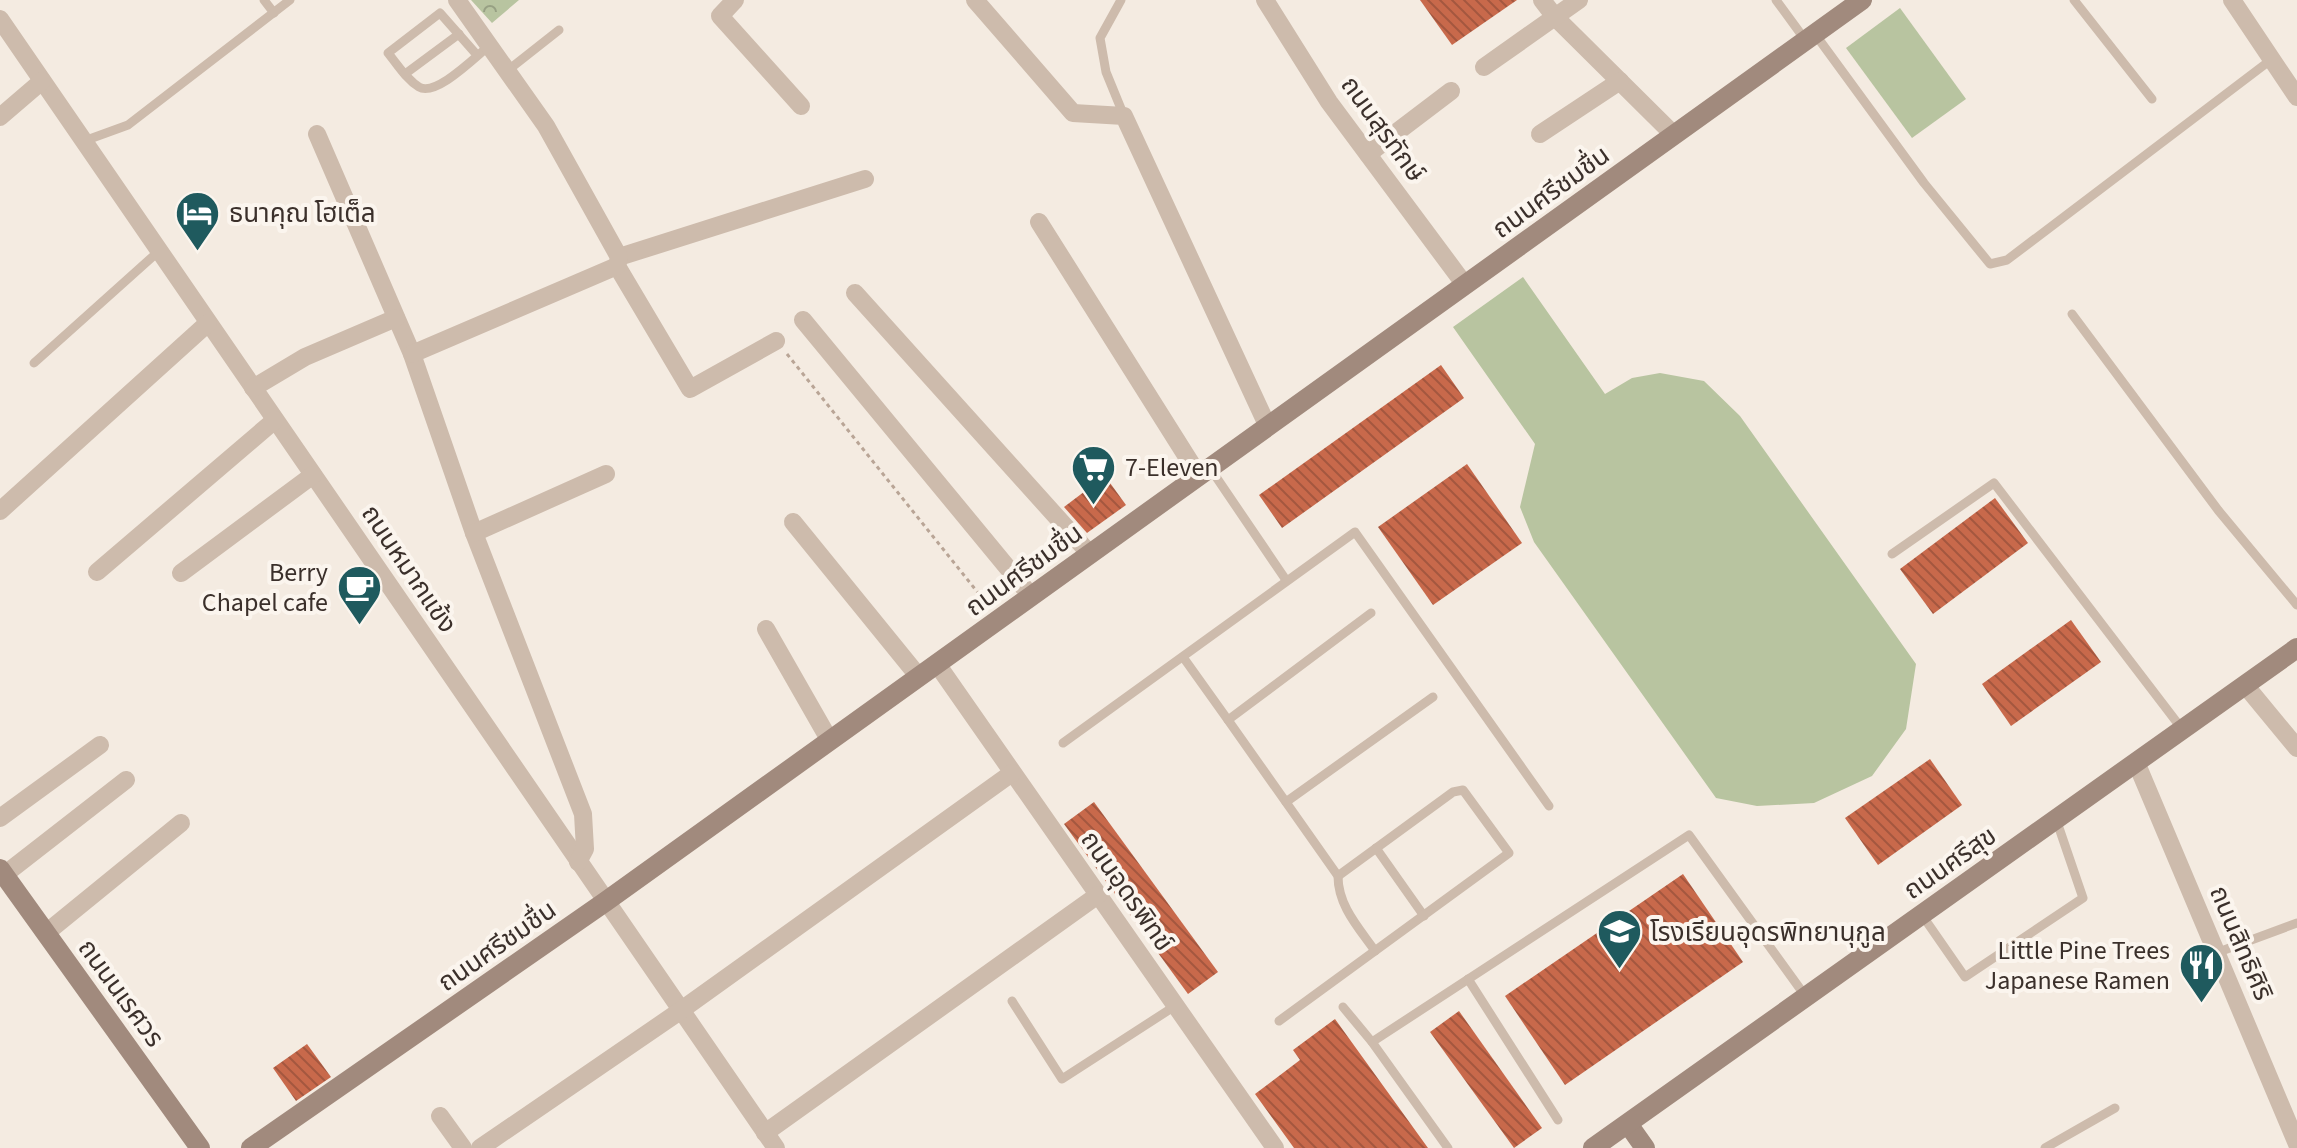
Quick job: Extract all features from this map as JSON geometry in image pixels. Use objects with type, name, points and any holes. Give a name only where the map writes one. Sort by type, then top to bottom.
[{"type":"street","points":[[457,0],[483,51],[507,71],[546,126],[690,389],[776,341]]},
{"type":"street","points":[[735,0],[720,16],[801,106]]},
{"type":"street","points":[[975,0],[1073,113],[1124,116],[1268,427]]},
{"type":"street","name":"ถนนสุรทักษ์","points":[[1265,0],[1329,102],[1465,285]]},
{"type":"street","points":[[1542,0],[1555,17],[1674,135]]},
{"type":"street","points":[[1484,67],[1579,0]]},
{"type":"street","name":"ถนนศรีชมชื่น","points":[[251,1148],[605,902],[1862,0]]},
{"type":"street","points":[[2232,0],[2297,97]]},
{"type":"street","name":"ถนนหมากแข้ง","points":[[0,19],[770,1140]]},
{"type":"street","points":[[0,117],[42,81]]},
{"type":"street","points":[[1540,134],[1620,81]]},
{"type":"street","points":[[1368,154],[1451,91]]},
{"type":"street","points":[[317,134],[412,354],[474,533],[583,814],[585,849],[578,862]]},
{"type":"street","points":[[412,354],[618,262],[865,179]]},
{"type":"street","points":[[1039,222],[1204,472]]},
{"type":"street","points":[[855,293],[1090,554]]},
{"type":"street","points":[[253,388],[305,357],[396,318]]},
{"type":"street","points":[[803,320],[1031,596]]},
{"type":"street","points":[[0,511],[208,323]]},
{"type":"street","points":[[97,572],[275,420]]},
{"type":"street","points":[[474,533],[606,474]]},
{"type":"street","points":[[181,573],[313,475]]},
{"type":"street","points":[[793,522],[919,677]]},
{"type":"street","points":[[766,629],[830,741]]},
{"type":"street","name":"ถนนศรีสุข","points":[[1593,1148],[2297,648]]},
{"type":"street","name":"ถนนอุดรพิทข์","points":[[937,664],[1275,1148]]},
{"type":"street","points":[[2245,685],[2297,748]]},
{"type":"street","points":[[0,818],[100,745]]},
{"type":"street","name":"ถนนสิทธิศิริ","points":[[2136,762],[2297,1143]]},
{"type":"street","points":[[480,1148],[680,1011],[1012,773]]},
{"type":"street","points":[[2,872],[126,780]]},
{"type":"street","points":[[46,933],[181,823]]},
{"type":"street","name":"ถนนนเรศวร","points":[[2,872],[200,1148]]},
{"type":"street","points":[[770,1140],[1098,895]]},
{"type":"street","points":[[440,1116],[463,1148]]},
{"type":"street","points":[[1628,1124],[1645,1148]]},
{"type":"lane","points":[[264,0],[274,13]]},
{"type":"lane","points":[[84,141],[128,125],[290,0]]},
{"type":"lane","points":[[1121,0],[1100,38],[1106,72],[1124,116]]},
{"type":"lane","points":[[1776,0],[1811,37],[1990,264],[2007,260],[2272,59]]},
{"type":"lane","points":[[2074,0],[2152,99]]},
{"type":"lane","points":[[440,13],[459,34],[483,51],[440,86],[427,89],[419,87],[388,53],[440,13]]},
{"type":"lane","points":[[507,71],[559,30]]},
{"type":"lane","points":[[405,74],[459,34]]},
{"type":"lane","points":[[34,363],[159,251]]},
{"type":"lane","points":[[2072,314],[2218,510],[2297,605]]},
{"type":"lane","points":[[1204,472],[1286,580]]},
{"type":"lane","points":[[1892,554],[1994,483],[2182,729]]},
{"type":"lane","points":[[1063,743],[1355,532],[1549,806]]},
{"type":"lane","points":[[1228,720],[1371,613]]},
{"type":"lane","points":[[1183,657],[1338,876],[1338,890],[1345,907],[1375,951]]},
{"type":"lane","points":[[1286,802],[1433,697]]},
{"type":"lane","points":[[1279,1021],[1509,853],[1463,790],[1453,792],[1338,876]]},
{"type":"lane","points":[[1921,915],[1965,977],[2083,898],[2056,819]]},
{"type":"lane","points":[[1372,1042],[1689,835],[1806,997]]},
{"type":"lane","points":[[1376,848],[1424,916]]},
{"type":"lane","points":[[2216,953],[2297,923]]},
{"type":"lane","points":[[1468,979],[1558,1120]]},
{"type":"lane","points":[[1012,1001],[1062,1079],[1175,1006]]},
{"type":"lane","points":[[1343,1007],[1448,1148]]},
{"type":"lane","points":[[2045,1148],[2115,1108]]},
{"type":"path","points":[[776,341],[999,620]]},
{"type":"green space","points":[[471,0],[519,0],[492,23]]},
{"type":"green space","points":[[1900,8],[1966,99],[1912,138],[1846,48]]},
{"type":"green space","points":[[1523,277],[1605,394],[1632,378],[1660,373],[1704,381],[1740,416],[1916,664],[1906,729],[1872,776],[1814,803],[1757,806],[1716,798],[1534,542],[1520,507],[1535,444],[1453,327]]},
{"type":"building","points":[[1420,0],[1517,0],[1452,45]]},
{"type":"building","points":[[1441,365],[1464,398],[1282,528],[1259,495]]},
{"type":"building","points":[[1467,464],[1522,543],[1433,605],[1378,527]]},
{"type":"building","name":"7-Eleven","points":[[1105,476],[1126,505],[1087,533],[1064,507]]},
{"type":"building","points":[[1995,498],[2028,543],[1933,614],[1900,569]]},
{"type":"building","points":[[2071,620],[2101,662],[2011,726],[1982,684]]},
{"type":"building","points":[[1930,759],[1962,805],[1878,865],[1845,818]]},
{"type":"building","points":[[1094,802],[1218,972],[1188,994],[1064,824]]},
{"type":"building","points":[[1683,874],[1743,962],[1565,1085],[1505,996]]},
{"type":"building","points":[[1459,1011],[1542,1128],[1514,1148],[1430,1032]]},
{"type":"building","points":[[1335,1019],[1428,1148],[1294,1148],[1255,1094],[1300,1060],[1293,1050]]},
{"type":"building","points":[[307,1044],[331,1077],[296,1101],[273,1068]]},
{"type":"place","name":"ธนาคุณ โฮเต็ล","points":[[198,252]]},
{"type":"place","name":"7-Eleven","points":[[1094,506]]},
{"type":"place","name":"Berry Chapel cafe","points":[[359,626]]},
{"type":"place","name":"โรงเรียนอุดรพิทยานุกูล","points":[[1619,971]]},
{"type":"place","name":"Little Pine Trees Japanese Ramen","points":[[2201,1004]]}]
